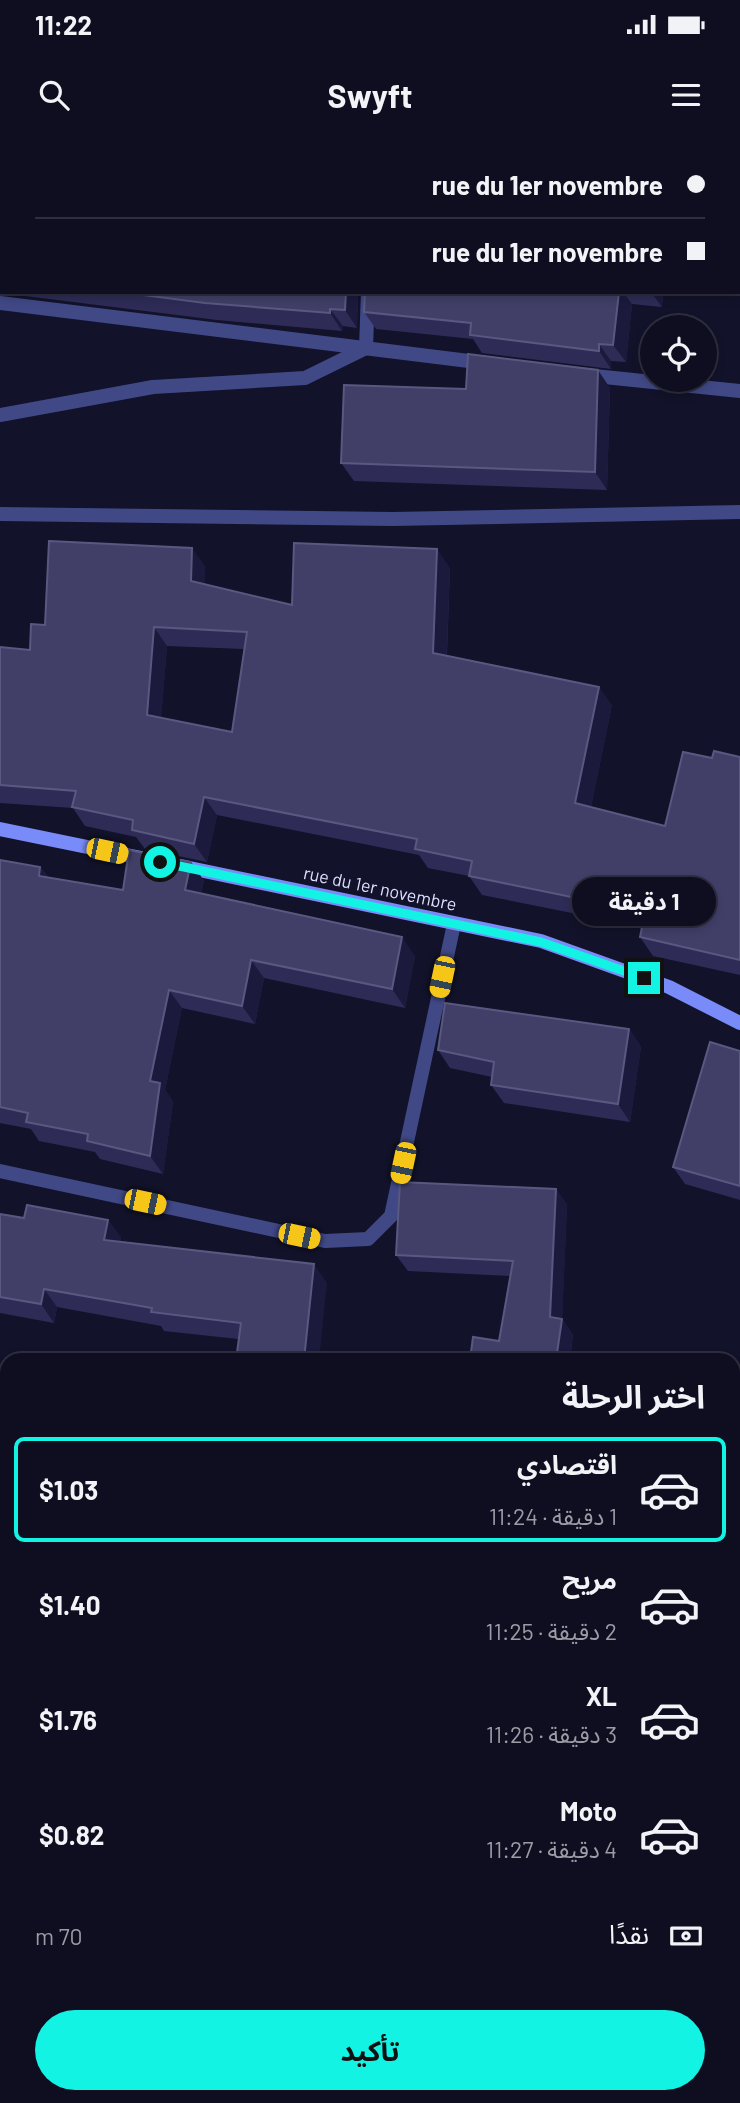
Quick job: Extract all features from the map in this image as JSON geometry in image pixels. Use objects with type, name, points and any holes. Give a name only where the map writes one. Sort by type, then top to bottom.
[{"type":"main road","name":"rue du 1er novembre","points":[[0,829],[541,942],[669,986],[740,1023]]},
{"type":"street","points":[[366,348],[369,294]]},
{"type":"street","points":[[0,303],[505,365]]},
{"type":"street","points":[[0,415],[153,387],[305,378],[366,348]]},
{"type":"street","points":[[574,374],[740,391]]},
{"type":"street","points":[[0,514],[393,519],[740,512]]},
{"type":"street","points":[[0,1171],[325,1241],[368,1239],[391,1216],[454,924]]},
{"type":"building","points":[[135,294],[346,294],[345,310],[330,309],[330,313],[205,303]]},
{"type":"building","points":[[365,294],[619,294],[613,345],[599,344],[599,351],[470,335],[471,323],[364,312]]},
{"type":"building","points":[[468,354],[598,370],[595,472],[341,463],[344,385],[466,389]]},
{"type":"building","points":[[49,541],[192,548],[191,581],[292,605],[294,543],[437,549],[433,653],[599,687],[575,803],[665,826],[683,752],[712,758],[714,751],[740,757],[740,960],[640,937],[645,912],[469,876],[472,861],[415,849],[417,839],[204,797],[194,844],[132,830],[133,820],[72,807],[76,791],[0,785],[0,647],[30,650],[31,624],[45,625]],"holes":[[[154,627],[247,632],[232,732],[147,715]]]},
{"type":"building","points":[[129,850],[191,862],[185,890],[402,937],[392,989],[251,960],[242,1006],[169,990],[150,1081],[160,1083],[150,1156],[87,1141],[88,1134],[26,1122],[28,1113],[0,1107],[0,860],[40,867],[39,876],[123,890]]},
{"type":"building","points":[[445,1003],[629,1029],[618,1104],[491,1085],[494,1062],[438,1050]]},
{"type":"building","points":[[710,1042],[740,1051],[740,1186],[673,1167]]},
{"type":"building","points":[[400,1182],[556,1189],[550,1317],[562,1319],[557,1353],[471,1353],[473,1337],[499,1341],[513,1261],[396,1255]]},
{"type":"building","points":[[27,1205],[108,1220],[104,1240],[314,1264],[305,1353],[237,1353],[241,1323],[151,1312],[152,1308],[44,1289],[41,1304],[0,1297],[0,1214],[24,1218]]},
{"type":"route","points":[[160,862],[541,942],[644,978]]}]
